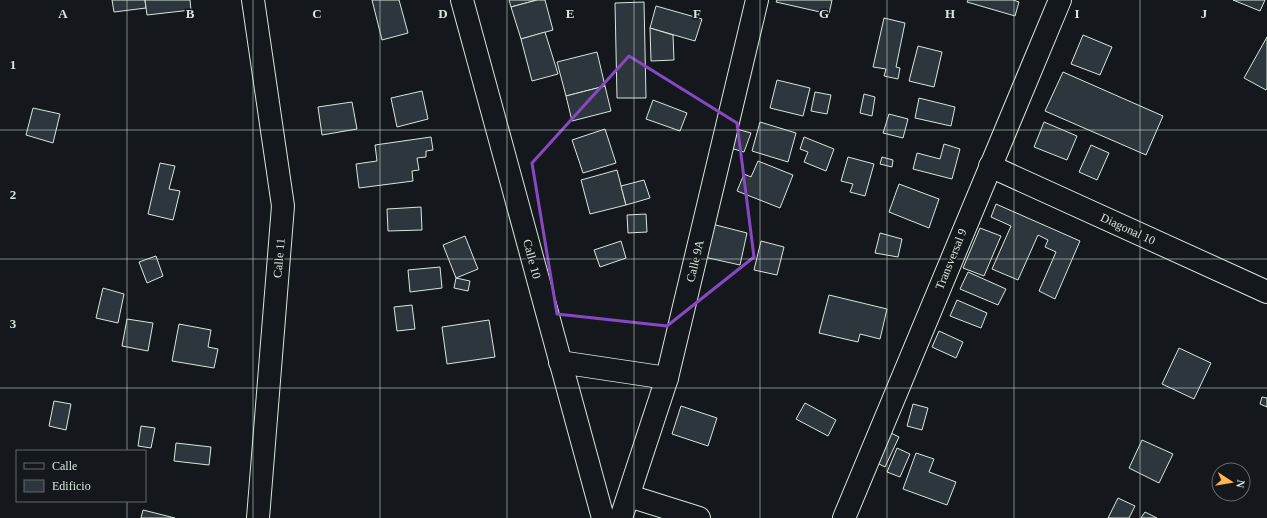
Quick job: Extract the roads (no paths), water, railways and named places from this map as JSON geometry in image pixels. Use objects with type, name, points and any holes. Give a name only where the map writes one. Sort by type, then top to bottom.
[{"type":"street","name":"Calle 11","points":[[253,0],[283,206],[258,518]]},
{"type":"street","name":"Calle 10","points":[[462,0],[603,518]]},
{"type":"street","name":"Calle 9A","points":[[621,518],[667,378],[757,0]]},
{"type":"street","name":"Transversal 9","points":[[844,518],[1060,0]]},
{"type":"street","name":"Diagonal 10","points":[[990,166],[1267,292]]},
{"type":"street","points":[[560,362],[667,378]]},
{"type":"street","points":[[629,496],[699,518]]}]
